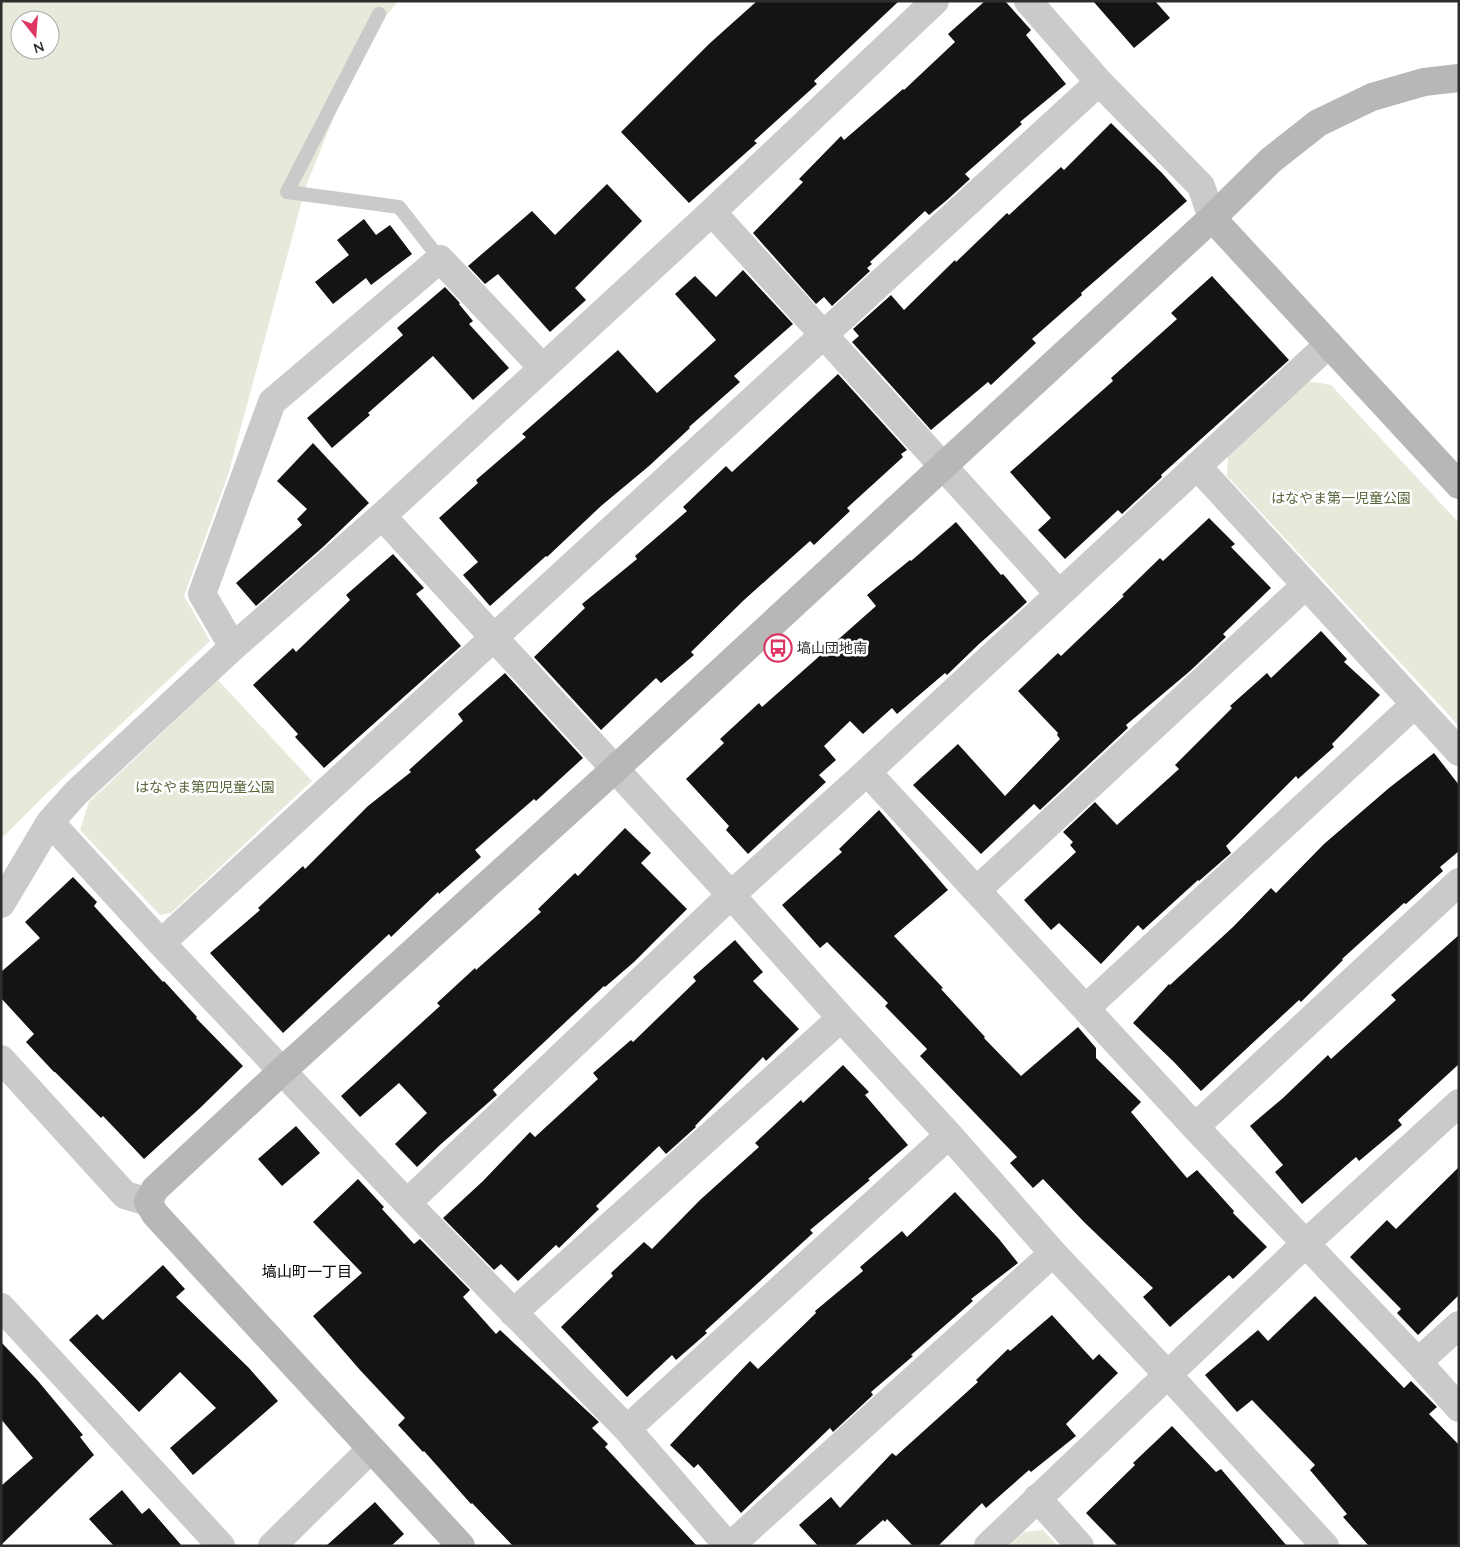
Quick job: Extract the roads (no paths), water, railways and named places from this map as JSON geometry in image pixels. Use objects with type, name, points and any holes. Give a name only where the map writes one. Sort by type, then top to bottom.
[{"type":"street","points":[[1,904],[50,822],[76,793],[233,647],[382,516],[712,212],[935,1]]},
{"type":"street","points":[[1028,1],[1099,82],[1201,186],[1212,218],[1459,485]]},
{"type":"street","points":[[148,1202],[155,1189],[282,1071],[615,768],[1212,218],[1271,160],[1318,123],[1372,97],[1424,82],[1459,78]]},
{"type":"street","points":[[161,943],[1099,82]]},
{"type":"street","points":[[712,212],[1059,594]]},
{"type":"street","points":[[233,647],[202,594],[272,402],[440,259],[542,367]]},
{"type":"street","points":[[407,1203],[731,895],[867,772],[1329,344]]},
{"type":"street","points":[[1197,466],[1459,752]]},
{"type":"street","points":[[382,516],[731,895],[949,1135],[1053,1254],[1168,1375],[1325,1546]]},
{"type":"street","points":[[977,890],[1305,586]]},
{"type":"street","points":[[1086,1008],[1414,705]]},
{"type":"street","points":[[867,772],[1195,1127],[1418,1362],[1459,1408]]},
{"type":"street","points":[[50,822],[161,943],[407,1203],[627,1429],[729,1546],[1053,1254]]},
{"type":"street","points":[[1195,1127],[1459,882]]},
{"type":"street","points":[[513,1313],[841,1018]]},
{"type":"street","points":[[1,1058],[125,1195],[148,1202],[155,1214],[461,1546]]},
{"type":"street","points":[[988,1546],[1304,1244],[1459,1103]]},
{"type":"street","points":[[627,1429],[949,1135]]},
{"type":"street","points":[[1,1307],[221,1546]]},
{"type":"street","points":[[1418,1362],[1459,1325]]},
{"type":"street","points":[[272,1546],[371,1449]]},
{"type":"street","points":[[1037,1498],[1080,1546]]},
{"type":"lane","points":[[379,14],[287,192],[399,207],[440,259]]},
{"type":"place","name":"塙山団地南","points":[[778,648]]},
{"type":"district","name":"塙山町一丁目","points":[[307,1271]]},
{"type":"park label","name":"はなやま第一児童公園","points":[[1341,498]]},
{"type":"park label","name":"はなやま第四児童公園","points":[[205,787]]}]
